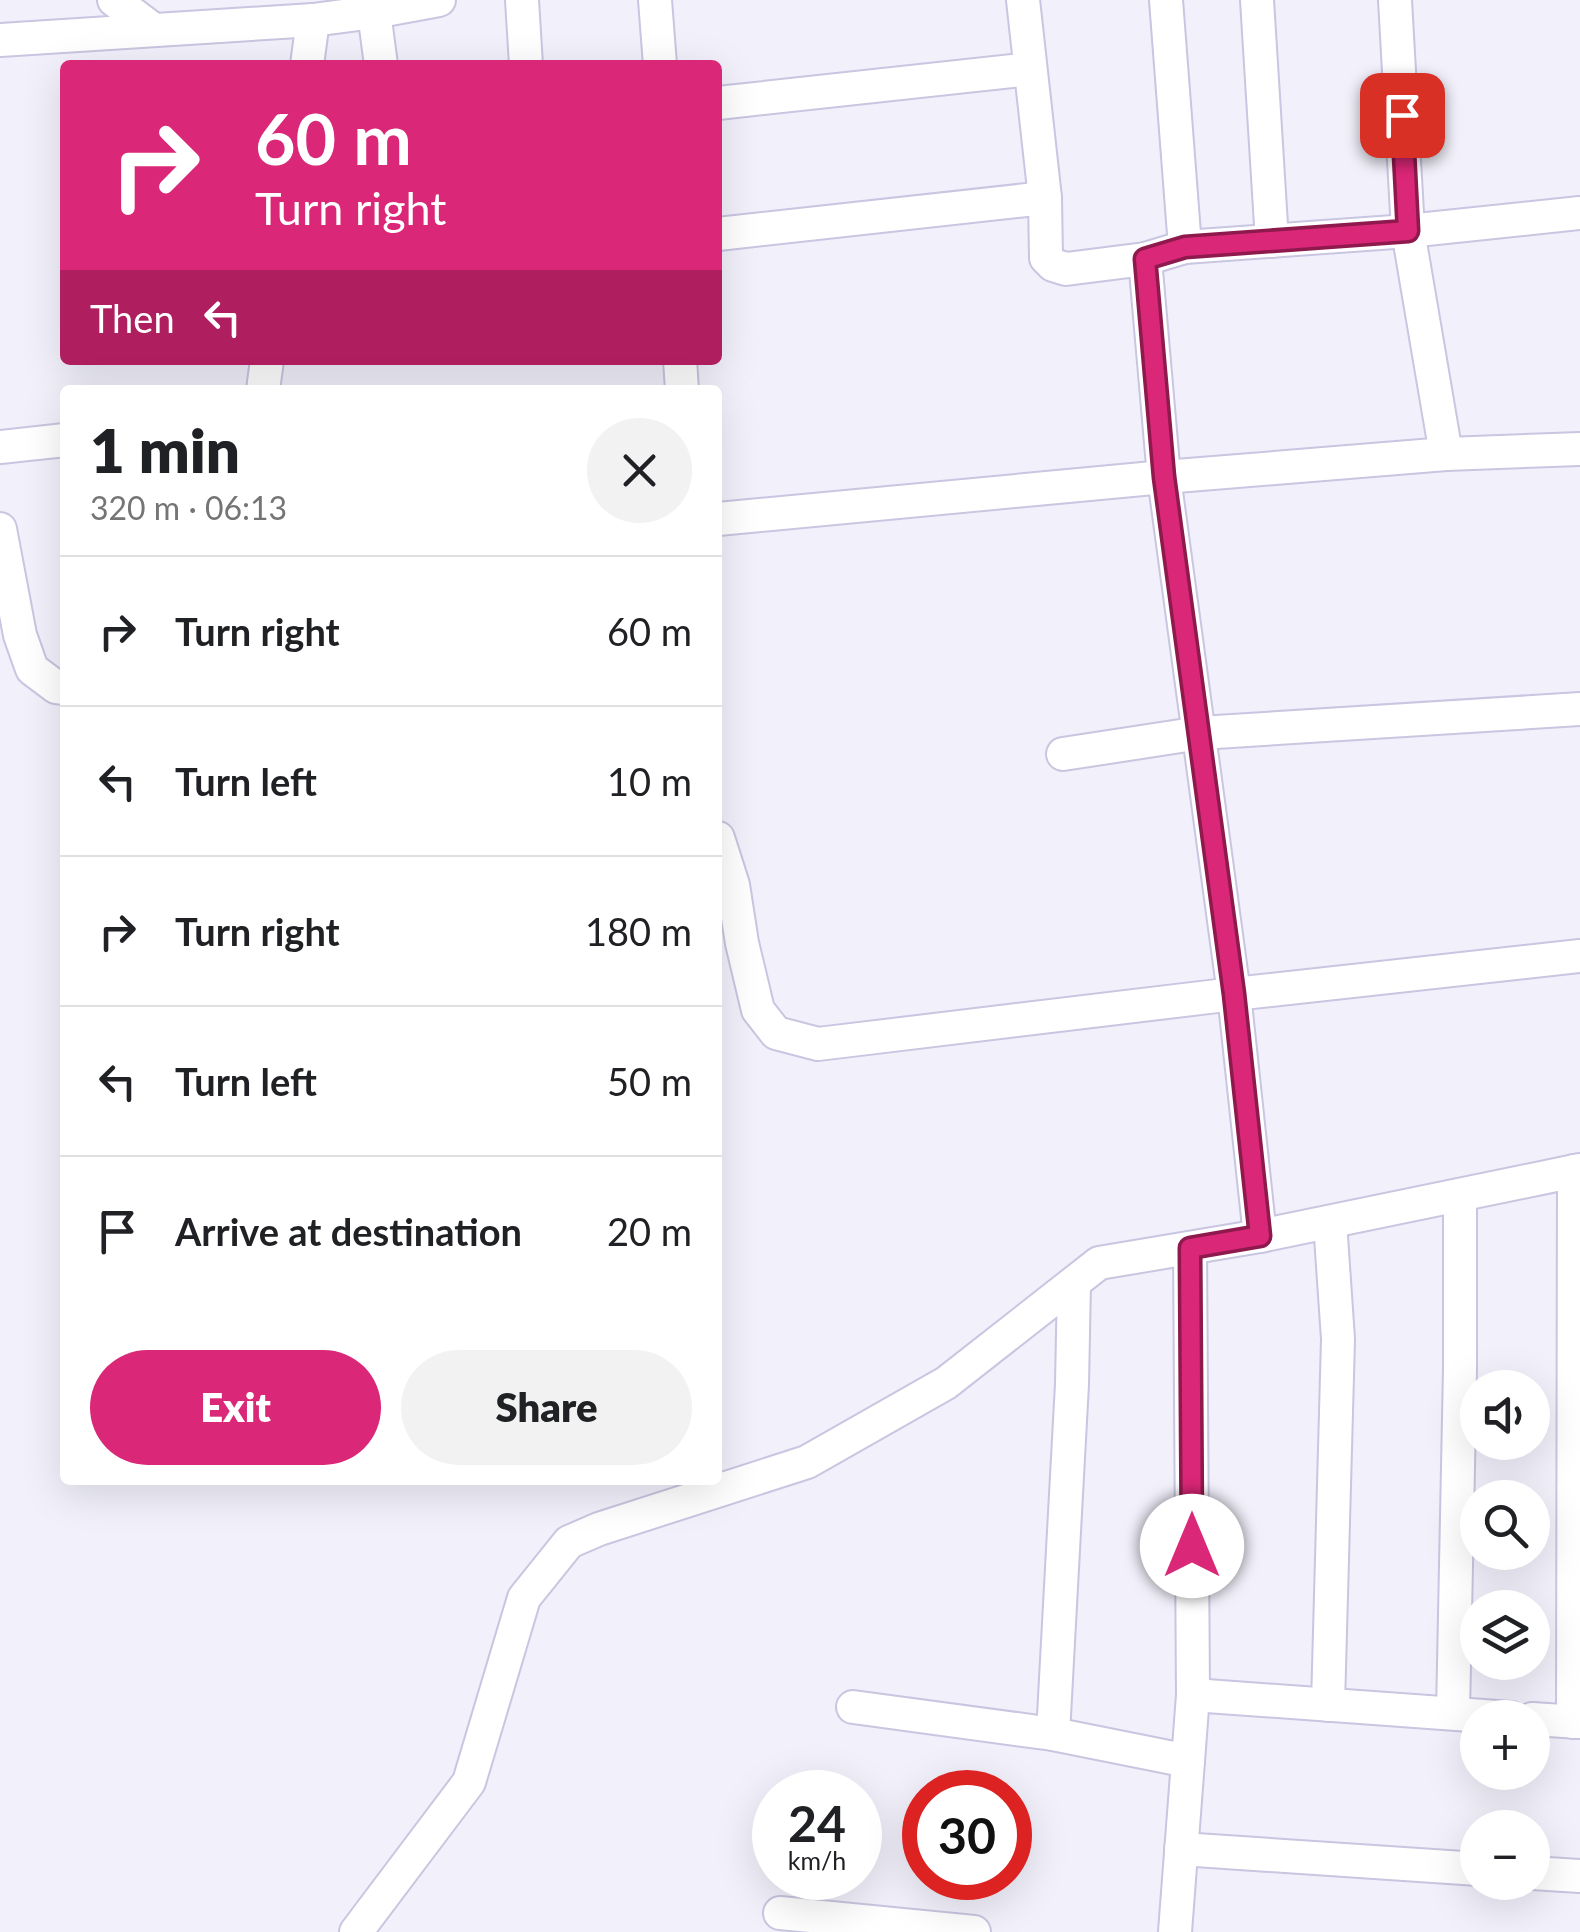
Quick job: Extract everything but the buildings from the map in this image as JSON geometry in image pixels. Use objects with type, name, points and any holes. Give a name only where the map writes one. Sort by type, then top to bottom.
[{"type":"street","points":[[114,0],[154,30]]},
{"type":"street","points":[[0,40],[313,20],[439,0]]},
{"type":"street","points":[[522,0],[526,60]]},
{"type":"street","points":[[655,0],[660,60]]},
{"type":"street","points":[[1023,0],[1044,198],[1046,258],[1066,269],[1145,259],[1185,247],[1408,231],[1580,212]]},
{"type":"street","points":[[1166,0],[1185,247]]},
{"type":"street","points":[[1256,0],[1272,240]]},
{"type":"street","points":[[1395,0],[1408,231],[1446,454]]},
{"type":"street","points":[[374,12],[380,60]]},
{"type":"street","points":[[308,60],[313,20]]},
{"type":"street","points":[[722,103],[1030,69]]},
{"type":"street","points":[[722,234],[1044,198]]},
{"type":"street","points":[[1145,259],[1164,477],[1234,994],[1260,1236]]},
{"type":"street","points":[[0,448],[60,441]]},
{"type":"street","points":[[722,519],[1446,454],[1580,449]]},
{"type":"street","points":[[0,529],[20,635],[32,669],[60,687]]},
{"type":"street","points":[[1064,754],[1200,733],[1580,709]]},
{"type":"street","points":[[722,851],[733,885],[758,1010],[776,1033],[818,1044],[1580,956]]},
{"type":"street","points":[[356,1932],[469,1782],[524,1598],[568,1542],[807,1462],[946,1383],[1099,1263],[1260,1236],[1577,1171],[1576,1722],[1550,1720]]},
{"type":"street","points":[[1452,1714],[1460,1194]]},
{"type":"street","points":[[1328,1705],[1338,1339],[1330,1222]]},
{"type":"street","points":[[1174,1932],[1193,1696],[1190,1248]]},
{"type":"street","points":[[1052,1734],[1074,1283]]},
{"type":"street","points":[[1193,1696],[1460,1715]]},
{"type":"street","points":[[853,1707],[1052,1734],[1188,1761]]},
{"type":"street","points":[[1181,1849],[1460,1868]]},
{"type":"street","points":[[1550,1874],[1580,1876]]},
{"type":"street","points":[[780,1913],[974,1932]]},
{"type":"route","points":[[1192,1546],[1190,1248],[1260,1236],[1234,994],[1164,477],[1145,259],[1185,247],[1408,231],[1402,115]]}]
